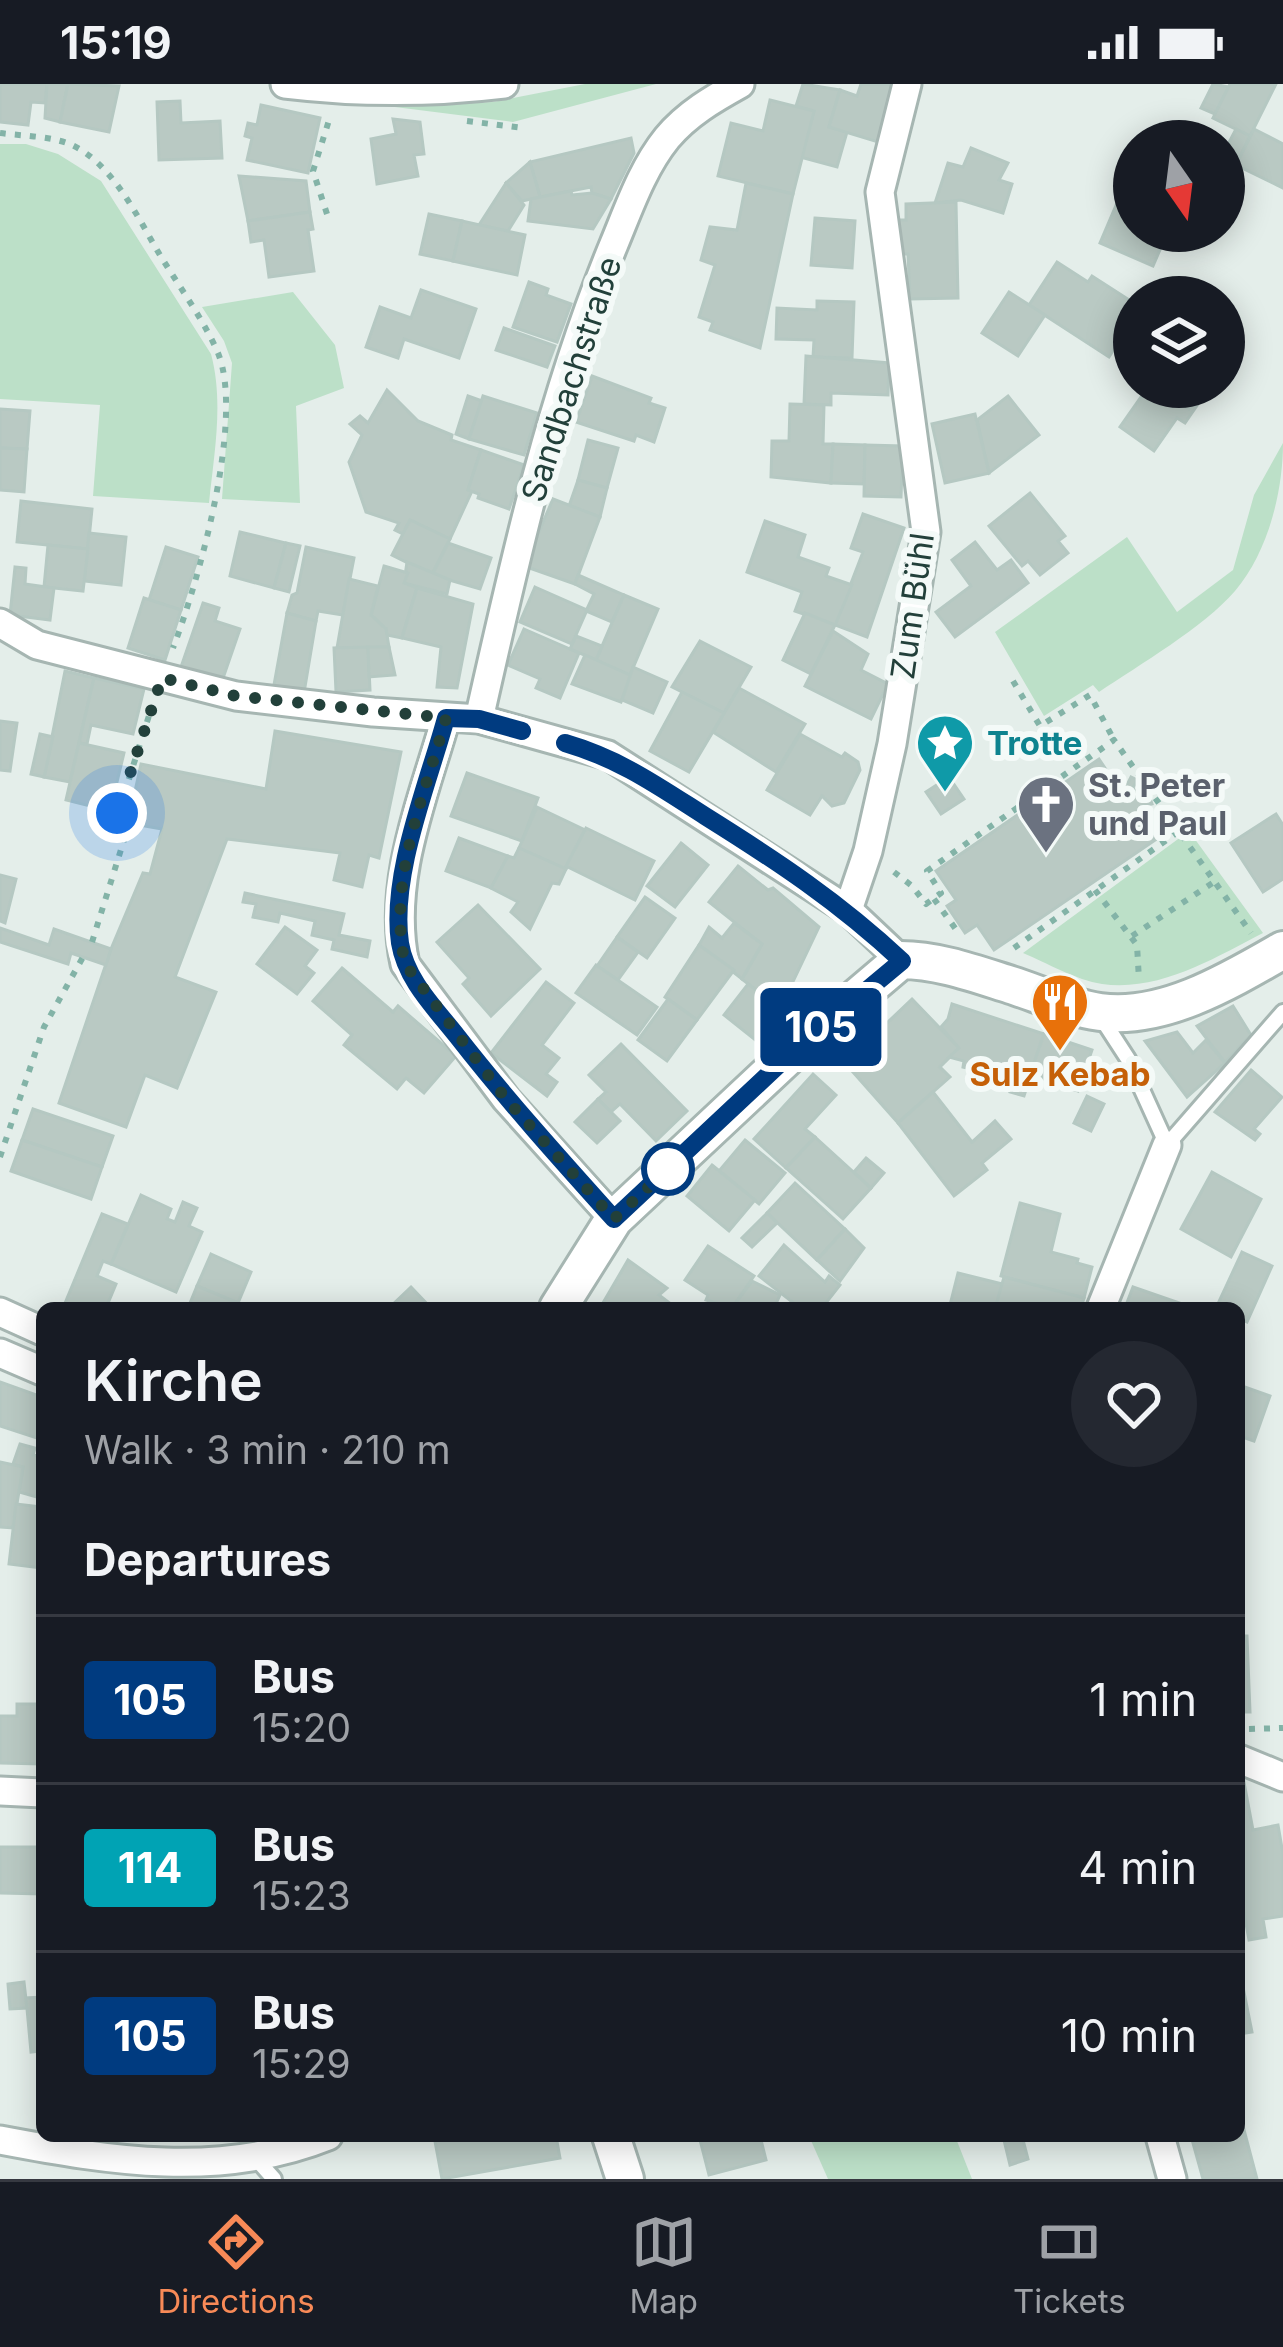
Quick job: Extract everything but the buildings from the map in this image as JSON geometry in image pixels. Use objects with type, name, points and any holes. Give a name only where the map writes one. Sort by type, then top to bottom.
[{"type":"street","points":[[285,84],[339,91],[430,93],[503,84]]},
{"type":"street","name":"Sandbachstraße","points":[[479,719],[518,548],[582,322],[645,170],[664,141],[685,117],[740,84]]},
{"type":"street","name":"Zum Bühl","points":[[848,910],[868,851],[892,744],[926,532],[880,192],[907,84]]},
{"type":"street","points":[[0,623],[37,645],[236,696],[479,719],[608,755],[848,910],[902,961]]},
{"type":"street","points":[[446,718],[401,882],[399,938],[405,964],[506,1099],[614,1219]]},
{"type":"street","points":[[562,1302],[614,1219],[788,1056],[902,961],[977,974],[1097,1012],[1140,1011],[1184,1000],[1276,954]]},
{"type":"street","points":[[1102,1302],[1167,1145]]},
{"type":"street","points":[[0,1312],[36,1328]]},
{"type":"street","points":[[0,1353],[36,1368]]},
{"type":"street","points":[[1245,1761],[1283,1777]]},
{"type":"street","points":[[0,1791],[36,1792]]},
{"type":"street","points":[[0,2140],[134,2165],[266,2170],[315,2142]]},
{"type":"street","points":[[613,2142],[625,2179]]},
{"type":"street","points":[[1162,2142],[1172,2179]]},
{"type":"lane","points":[[1097,1012],[1128,1059],[1167,1145],[1283,1012]]},
{"type":"path","points":[[327,214],[313,171],[339,91]]},
{"type":"path","points":[[0,133],[70,143],[102,166],[218,355],[224,402],[220,476],[191,600],[111,836],[124,840],[92,942]]},
{"type":"path","points":[[1013,682],[1040,726],[1090,695],[1114,740],[1178,832],[1276,954]]},
{"type":"path","points":[[912,886],[926,904],[941,893],[927,871],[1114,740]]},
{"type":"path","points":[[977,974],[1178,832]]},
{"type":"path","points":[[1132,936],[1214,882]]},
{"type":"path","points":[[1095,890],[1132,936],[1138,955],[1140,1011]]},
{"type":"path","points":[[934,898],[963,939]]},
{"type":"path","points":[[0,1157],[44,1027],[83,957]]},
{"type":"path","points":[[1245,1730],[1283,1729]]},
{"type":"green space","points":[[585,84],[656,84],[513,122],[387,106],[493,102]]},
{"type":"green space","points":[[0,144],[26,144],[58,154],[101,181],[211,354],[217,409],[209,503],[93,496],[100,405],[0,399]]},
{"type":"green space","points":[[293,292],[335,345],[344,388],[296,406],[300,503],[222,499],[232,363],[202,307]]},
{"type":"green space","points":[[1283,443],[1271,521],[1235,591],[1189,632],[1099,692],[1093,685],[1044,716],[995,632],[1127,537],[1177,612],[1233,570],[1254,495]]},
{"type":"green space","points":[[1189,831],[1263,933],[1186,971],[1124,985],[1082,979],[1023,953]]},
{"type":"green space","points":[[812,2142],[957,2142],[972,2179],[828,2179]]},
{"type":"bus line","name":"105","points":[[522,731],[479,719],[446,718],[401,882],[399,938],[405,964],[418,987],[506,1099],[614,1219],[788,1056],[902,961],[848,910],[766,854],[608,755],[565,743]]},
{"type":"place","name":"Trotte","points":[[945,794]]},
{"type":"place","name":"St. Peter und Paul","points":[[1046,855]]},
{"type":"place","name":"Sulz Kebab","points":[[1060,1053]]},
{"type":"route","points":[[117,813],[162,678],[236,696],[446,718],[401,882],[399,938],[405,964],[506,1099],[614,1219],[668,1169]]}]
